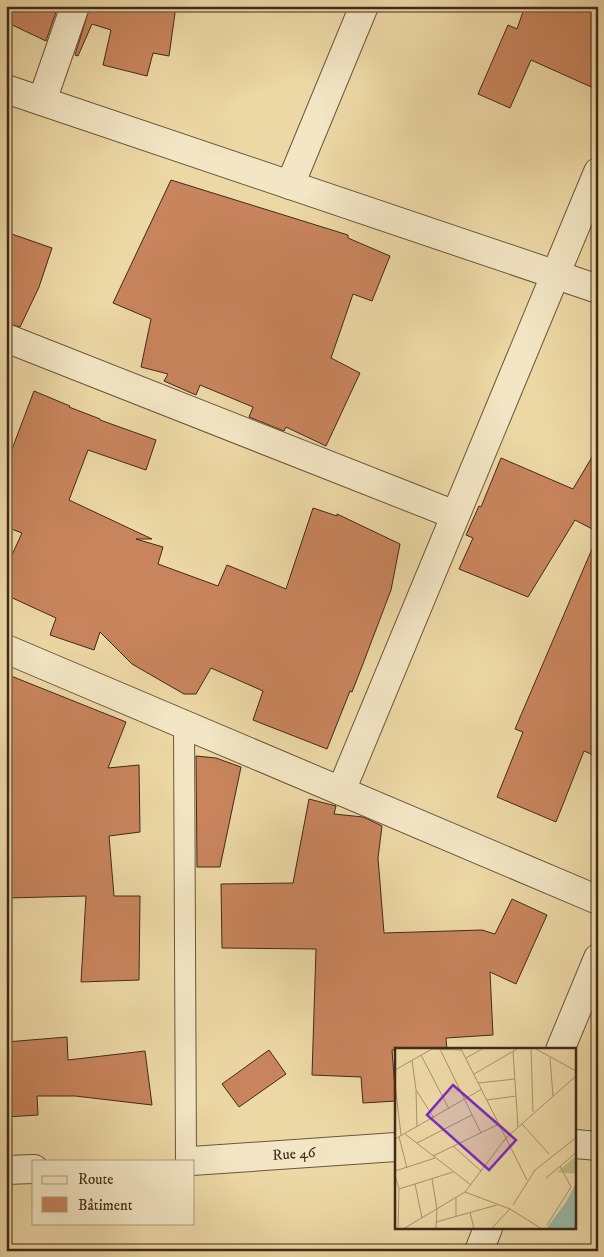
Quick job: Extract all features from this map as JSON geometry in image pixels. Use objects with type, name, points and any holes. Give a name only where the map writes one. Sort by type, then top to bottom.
[{"type":"street","points":[[42,101],[75,6]]},
{"type":"street","points":[[290,185],[364,6]]},
{"type":"street","points":[[6,89],[598,288]]},
{"type":"street","points":[[342,791],[598,172]]},
{"type":"street","points":[[6,338],[455,515]]},
{"type":"street","points":[[6,649],[598,900]]},
{"type":"street","points":[[561,1048],[598,958]]},
{"type":"street","points":[[576,1144],[598,1146]]},
{"type":"street","name":"Rue 46","points":[[195,1161],[395,1147]]},
{"type":"street","points":[[6,1170],[32,1169]]},
{"type":"street","points":[[479,1251],[487,1230]]},
{"type":"lane","points":[[184,724],[186,1160]]},
{"type":"building","points":[[6,6],[58,6],[46,41],[6,22]]},
{"type":"building","points":[[90,6],[176,6],[169,56],[153,53],[147,76],[103,65],[111,30],[92,24],[78,56],[75,55]]},
{"type":"building","points":[[525,6],[578,6],[598,13],[598,90],[531,60],[510,108],[478,94],[508,25],[517,29]]},
{"type":"building","points":[[171,180],[348,235],[348,238],[390,256],[372,301],[353,294],[331,358],[360,373],[326,446],[286,427],[284,431],[249,417],[253,407],[200,385],[196,395],[164,381],[168,374],[141,367],[151,319],[113,303]]},
{"type":"building","points":[[6,232],[52,248],[39,287],[20,327],[6,323]]},
{"type":"building","points":[[34,391],[100,420],[156,440],[146,470],[88,450],[69,500],[152,539],[136,539],[163,547],[158,564],[218,586],[227,565],[286,589],[313,508],[337,516],[337,514],[400,544],[391,590],[352,692],[350,691],[327,749],[253,720],[263,691],[211,668],[196,694],[184,694],[132,664],[100,632],[94,650],[50,635],[56,618],[6,595],[6,568],[22,533],[6,527],[6,465]]},
{"type":"building","points":[[598,447],[598,532],[575,520],[528,597],[459,569],[473,538],[466,535],[479,506],[481,507],[501,458],[573,489]]},
{"type":"building","points":[[598,535],[598,757],[584,751],[556,822],[497,797],[523,732],[515,729]]},
{"type":"building","points":[[6,674],[126,722],[108,768],[139,765],[140,832],[109,836],[114,896],[140,896],[139,980],[81,982],[86,896],[6,898],[6,848],[10,848],[6,782]]},
{"type":"building","points":[[196,756],[216,758],[241,767],[220,867],[197,867]]},
{"type":"building","points":[[309,799],[336,806],[334,814],[363,817],[382,826],[378,858],[384,933],[482,930],[495,934],[512,899],[547,915],[516,984],[490,972],[493,1035],[446,1038],[447,1048],[395,1048],[395,1050],[392,1050],[395,1101],[363,1103],[361,1077],[312,1075],[316,949],[222,948],[221,884],[293,883]]},
{"type":"building","points":[[67,1037],[68,1060],[145,1051],[152,1105],[75,1096],[37,1096],[38,1115],[6,1117],[6,1042]]},
{"type":"building","points":[[269,1050],[286,1074],[239,1107],[222,1084]]}]
